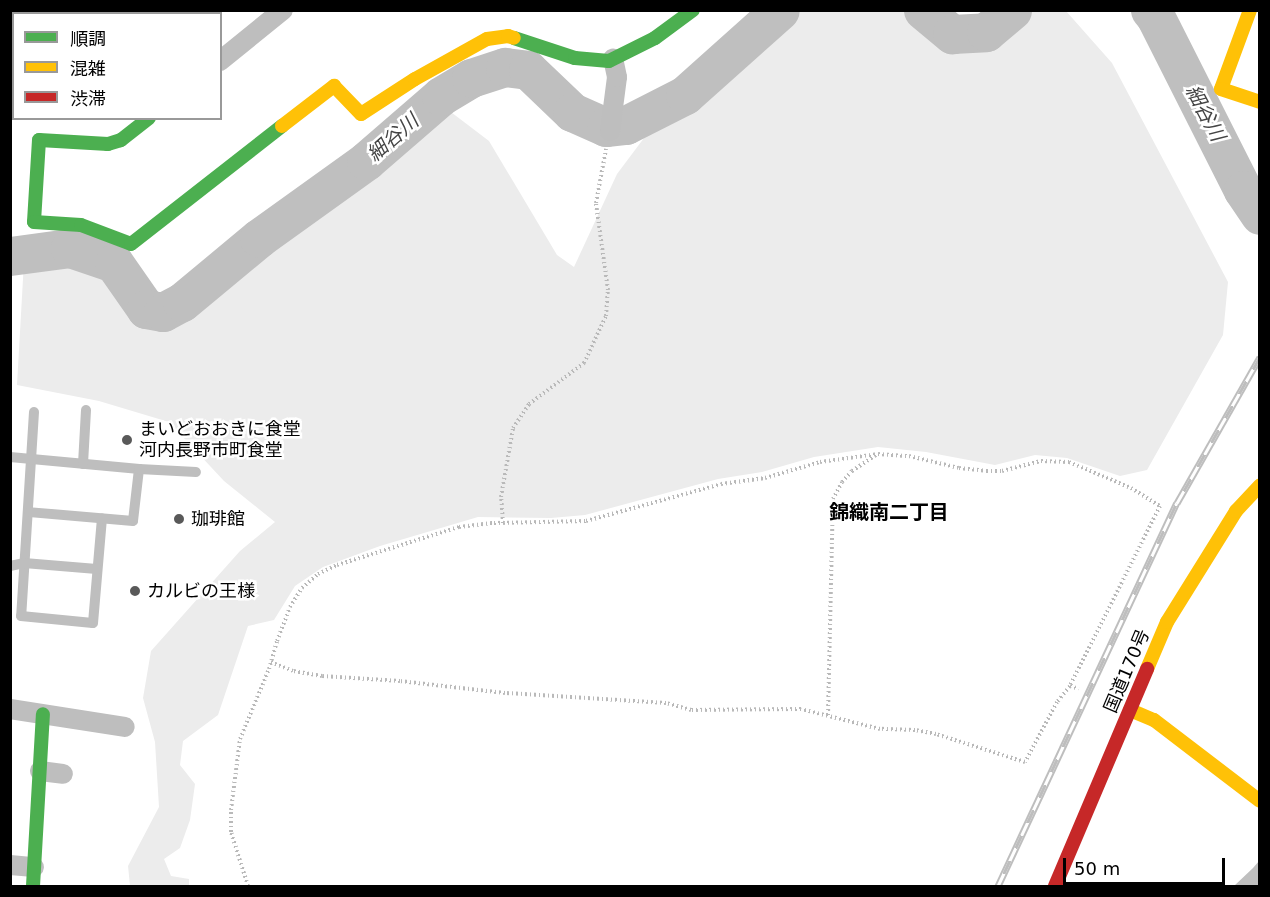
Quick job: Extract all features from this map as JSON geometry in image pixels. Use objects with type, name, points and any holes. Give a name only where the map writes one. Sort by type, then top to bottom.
[{"type":"main road","points":[[146,120],[121,140],[108,144],[39,140],[34,222],[81,225],[131,244],[334,86],[361,114],[415,79],[487,39],[508,36],[575,58],[609,61],[655,38],[693,10]]},
{"type":"main road","points":[[1250,10],[1221,89],[1260,102]]},
{"type":"main road","points":[[10,78],[12,52]]},
{"type":"main road","name":"国道170号","points":[[1055,886],[1167,622],[1184,591],[1236,511],[1260,485]]},
{"type":"main road","points":[[1130,710],[1154,720],[1260,801]]},
{"type":"main road","points":[[34,876],[43,714]]},
{"type":"street","points":[[222,58],[283,10]]},
{"type":"street","points":[[611,121],[617,77],[613,58]]},
{"type":"street","points":[[10,709],[125,727]]},
{"type":"street","points":[[40,771],[63,774]]},
{"type":"street","points":[[10,865],[34,876]]},
{"type":"lane","points":[[83,464],[86,410]]},
{"type":"lane","points":[[34,412],[21,616],[93,623],[102,518]]},
{"type":"lane","points":[[10,457],[196,472]]},
{"type":"lane","points":[[29,512],[133,521],[139,469]]},
{"type":"lane","points":[[10,566],[24,563],[98,569]]},
{"type":"path","points":[[503,523],[501,497],[513,429],[530,404],[584,363],[606,316],[608,290],[596,203],[611,121]]},
{"type":"path","points":[[828,715],[833,499],[842,482],[852,471],[878,454]]},
{"type":"path","points":[[248,886],[231,832],[240,739],[290,607],[302,588],[318,574],[337,565],[459,527],[503,523],[586,521],[721,484],[765,478],[820,462],[878,454],[909,456],[959,468],[986,471],[1002,471],[1041,461],[1069,462],[1131,488],[1160,506],[1070,686],[1057,702],[1025,762],[936,734],[915,730],[880,729],[801,709],[691,710],[666,703],[505,693],[400,681],[322,676],[293,671],[271,662]]},
{"type":"path","points":[[1070,686],[1079,689]]},
{"type":"shaded area","points":[[788,10],[912,11],[948,38],[991,36],[1018,11],[1066,11],[1112,63],[1228,282],[1223,335],[1147,470],[1120,476],[1067,458],[1035,455],[995,465],[926,452],[878,447],[814,457],[762,472],[718,479],[585,515],[551,518],[478,517],[380,546],[323,567],[295,586],[274,620],[248,626],[218,715],[183,741],[180,765],[195,784],[190,820],[180,848],[164,859],[171,876],[189,879],[189,886],[130,886],[128,866],[159,807],[155,742],[143,698],[151,651],[240,551],[275,522],[224,481],[169,422],[99,401],[17,385],[24,261],[68,255],[111,275],[142,316],[162,320],[186,307],[265,240],[370,165],[443,106],[489,141],[557,255],[574,267],[617,174],[662,114],[690,99]]},
{"type":"shaded area","points":[[1259,861],[1259,886],[1234,886],[1253,868]]},
{"type":"waterway","name":"細谷川","points":[[10,256],[70,248],[114,263],[146,309],[163,312],[182,302],[259,238],[366,161],[441,96],[471,78],[505,67],[528,70],[572,112],[606,127],[626,125],[685,95],[780,10]]},
{"type":"waterway","name":"細谷川","points":[[923,10],[952,34],[986,32],[1012,10]]},
{"type":"waterway","name":"細谷川","points":[[1150,10],[1243,190],[1260,215]]},
{"type":"railway","points":[[998,886],[1177,503],[1260,357]]},
{"type":"traffic: fast","points":[[514,38],[575,58],[609,61],[655,38],[693,10]]},
{"type":"traffic: fast","points":[[146,120],[121,140],[108,144],[39,140],[34,222],[81,225],[131,244],[282,126]]},
{"type":"traffic: fast","points":[[33,886],[43,714]]},
{"type":"traffic: slow","points":[[1250,10],[1221,89],[1260,102]]},
{"type":"traffic: slow","points":[[282,126],[334,86],[361,114],[415,79],[487,39],[508,36],[514,38]]},
{"type":"traffic: slow","points":[[10,78],[12,52]]},
{"type":"traffic: slow","points":[[1147,669],[1167,622],[1236,511],[1260,485]]},
{"type":"traffic: slow","points":[[1130,710],[1154,720],[1260,801]]},
{"type":"traffic: jam","points":[[1055,886],[1147,669]]},
{"type":"place","name":"まいどおおきに食堂 河内長野市町食堂","points":[[127,440]]},
{"type":"place","name":"珈琲館","points":[[179,519]]},
{"type":"place","name":"カルビの王様","points":[[135,591]]},
{"type":"district","name":"錦織南二丁目","points":[[889,512]]}]
